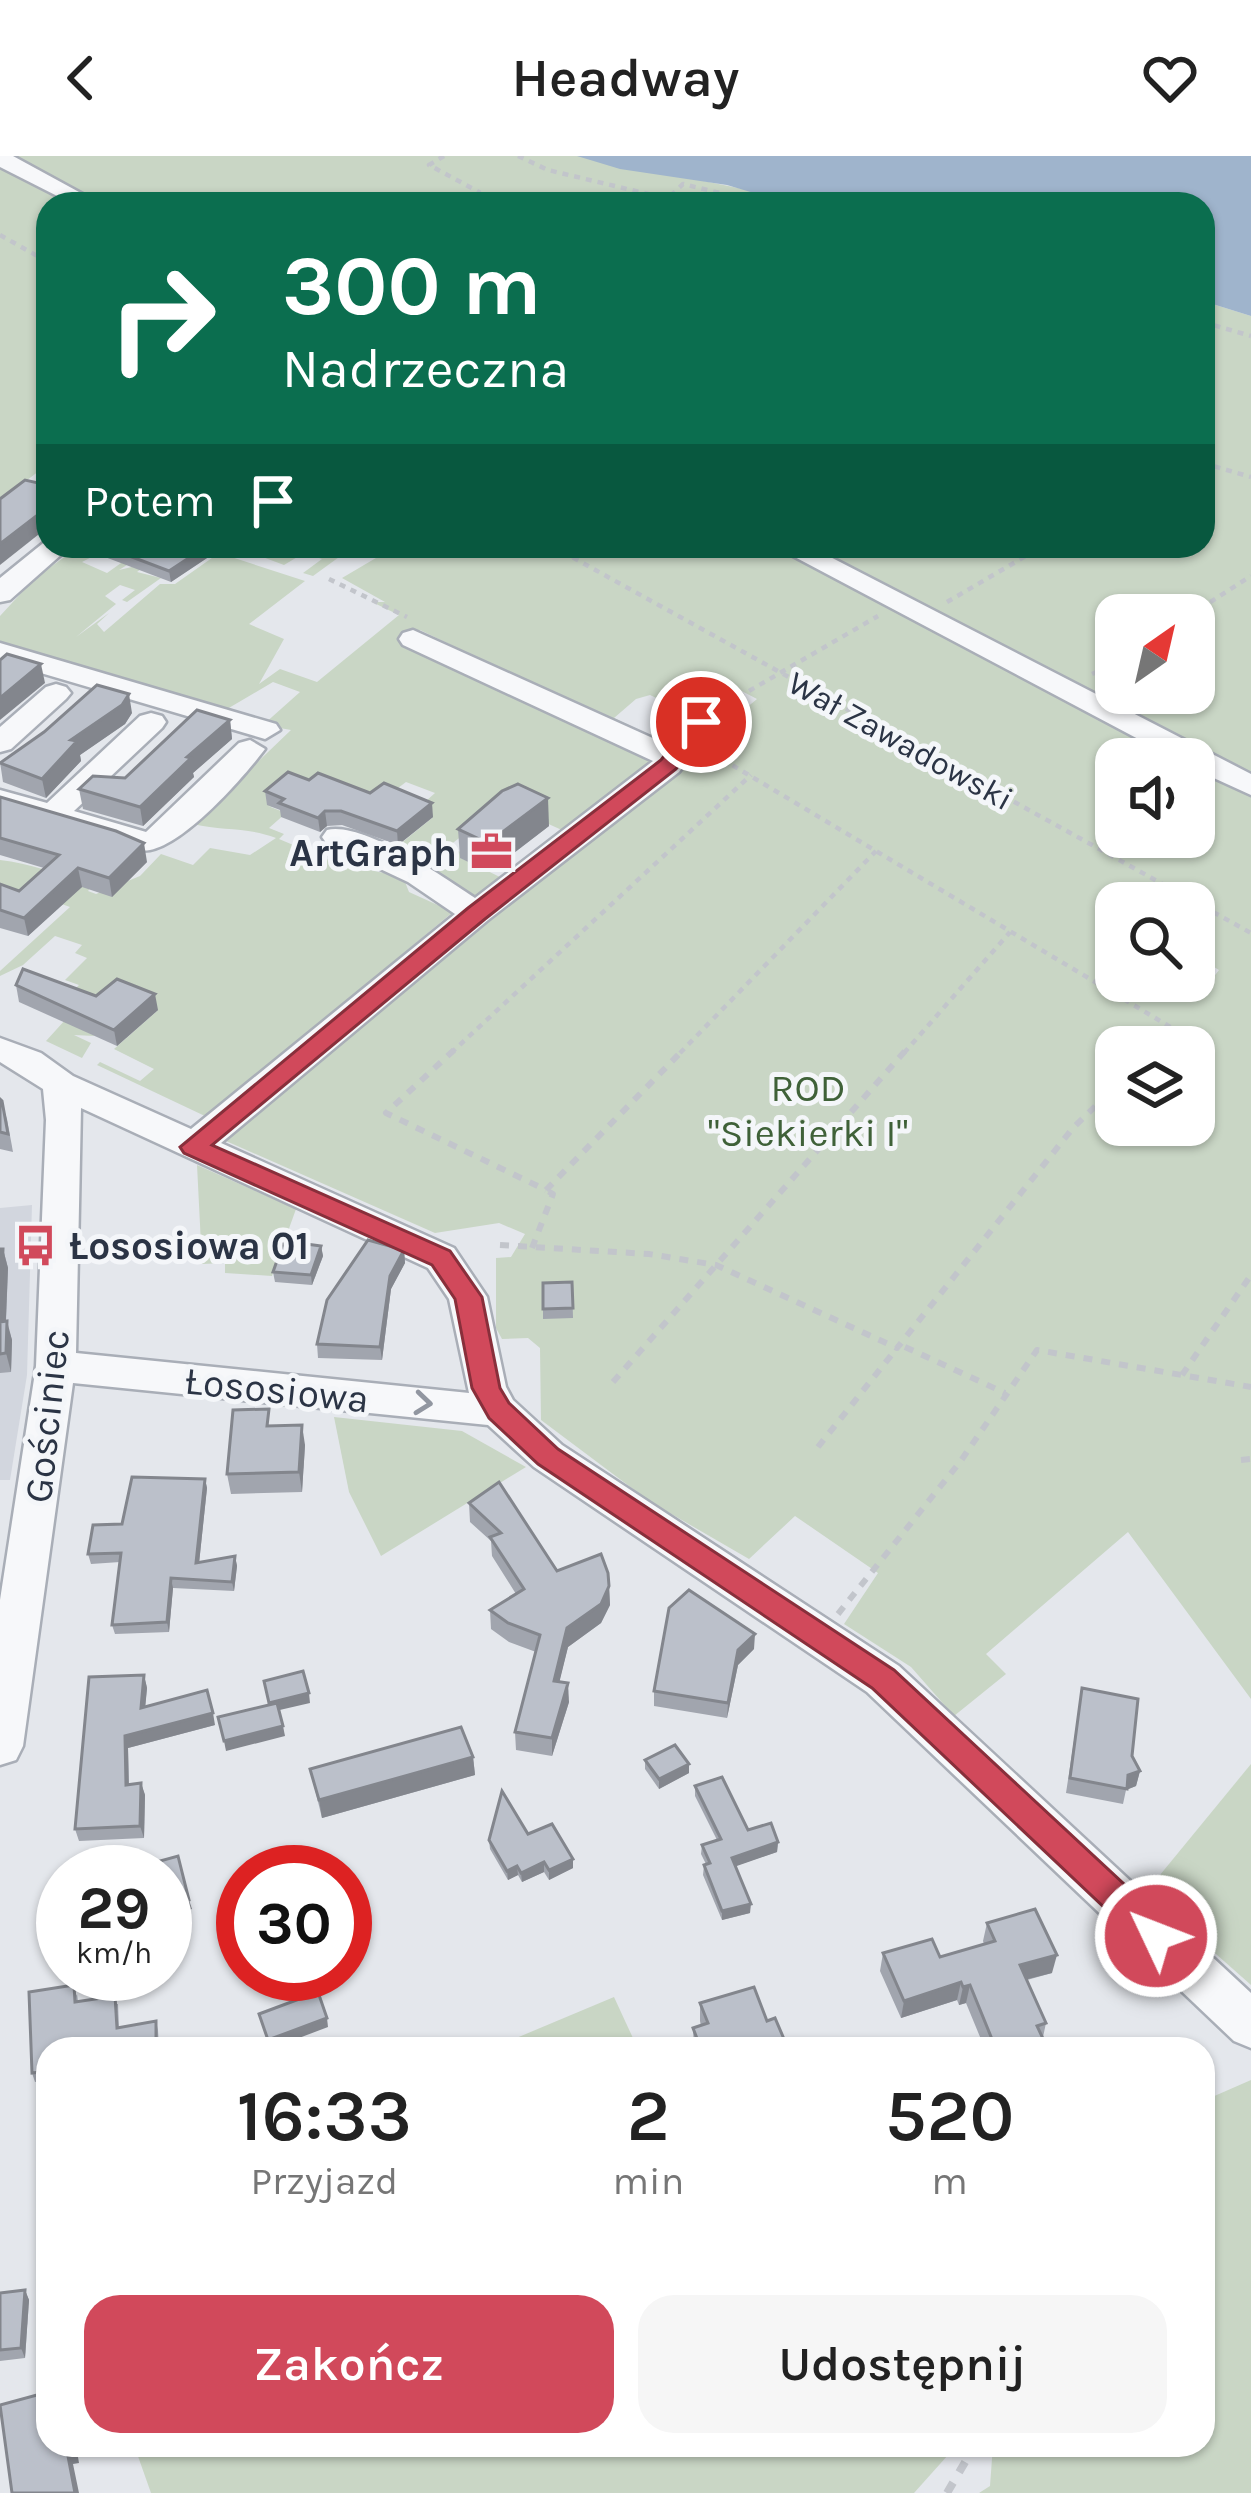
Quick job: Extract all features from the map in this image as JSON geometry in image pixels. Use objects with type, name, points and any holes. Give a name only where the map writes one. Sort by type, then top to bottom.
[{"type":"street","points":[[0,158],[67,192]]},
{"type":"street","points":[[0,595],[40,558]]},
{"type":"street","points":[[812,558],[1251,786]]},
{"type":"street","points":[[413,639],[692,742]]},
{"type":"street","points":[[0,652],[257,739],[170,830],[150,843],[0,800]]},
{"type":"street","points":[[0,743],[56,693]]},
{"type":"street","points":[[52,815],[151,722]]},
{"type":"street","points":[[193,1147],[692,742]]},
{"type":"street","points":[[338,837],[398,863],[476,914]]},
{"type":"street","points":[[0,1048],[60,1084],[441,1258],[468,1297],[486,1388],[499,1411],[548,1456],[883,1679],[1251,2025]]},
{"type":"street","name":"Gościniec","points":[[0,1746],[56,1366],[64,1120],[60,1084]]},
{"type":"street","name":"Łososiowa","points":[[56,1366],[499,1411]]},
{"type":"path","points":[[445,156],[429,165],[477,192]]},
{"type":"path","points":[[518,156],[548,170],[632,192]]},
{"type":"path","points":[[675,192],[683,184],[716,192]]},
{"type":"path","points":[[0,235],[36,255]]},
{"type":"path","points":[[1215,326],[1251,336]]},
{"type":"path","points":[[1215,467],[1251,477]]},
{"type":"path","name":"Wał Zawadowski","points":[[575,558],[1251,934]]},
{"type":"path","points":[[962,593],[1022,558]]},
{"type":"path","points":[[1215,599],[1251,576]]},
{"type":"path","points":[[329,579],[399,611],[422,628],[413,639]]},
{"type":"path","points":[[900,603],[779,673],[692,742],[1169,1026]]},
{"type":"path","points":[[532,1248],[553,1194],[386,1113],[751,775]]},
{"type":"path","points":[[546,1190],[876,851]]},
{"type":"path","points":[[613,1382],[1010,932]]},
{"type":"path","points":[[818,1448],[1095,1107]]},
{"type":"path","points":[[500,1244],[649,1254],[716,1265],[1005,1393]]},
{"type":"path","points":[[1182,1375],[1251,1275]]},
{"type":"path","points":[[821,1634],[960,1462],[1036,1350],[1251,1387]]},
{"type":"path","points":[[1240,1460],[1251,1459]]},
{"type":"path","points":[[947,2493],[971,2457]]},
{"type":"shaded area","points":[[32,1205],[27,1375],[10,1480],[0,1480],[0,1208]]},
{"type":"green space","points":[[0,156],[581,156],[758,192],[36,192],[36,473],[0,501]]},
{"type":"green space","name":"ROD \"Siekierki I\"","points":[[1215,305],[1251,316],[1251,1699],[1128,1532],[986,1654],[1006,1674],[954,1716],[911,1667],[844,1624],[878,1573],[795,1516],[749,1559],[649,1501],[541,1420],[540,1348],[528,1338],[502,1339],[496,1328],[496,1258],[511,1257],[525,1234],[499,1223],[435,1233],[226,1141],[239,1122],[252,1119],[757,699],[736,688],[695,716],[650,695],[636,699],[614,718],[650,735],[678,721],[686,722],[661,739],[648,740],[420,630],[408,641],[656,761],[564,831],[511,807],[472,828],[449,846],[464,854],[461,858],[504,879],[471,901],[389,853],[432,818],[416,810],[435,793],[406,782],[350,824],[268,806],[286,813],[269,828],[284,834],[279,839],[336,863],[403,877],[409,892],[453,912],[207,1117],[97,1065],[100,1062],[140,1081],[154,1069],[114,1049],[157,1011],[81,1029],[95,1036],[74,1035],[91,1043],[82,1058],[46,1041],[66,1019],[68,996],[79,985],[65,980],[87,958],[75,953],[82,945],[55,936],[23,965],[0,976],[70,907],[28,892],[0,896],[0,860],[68,877],[92,886],[88,891],[96,894],[140,876],[161,854],[193,865],[210,848],[250,855],[276,838],[193,824],[291,730],[263,725],[300,692],[273,682],[222,712],[0,644],[0,616],[35,578],[63,558],[90,558],[82,562],[107,573],[128,558],[138,558],[119,570],[149,563],[137,572],[161,578],[127,602],[122,600],[135,590],[120,585],[105,596],[116,604],[76,637],[109,613],[97,624],[104,632],[160,584],[175,584],[212,558],[234,558],[305,581],[249,624],[284,639],[259,684],[280,669],[317,682],[399,615],[372,602],[385,602],[342,578],[376,558],[1215,558]]},
{"type":"green space","points":[[265,558],[296,558],[284,565]]},
{"type":"green space","points":[[319,558],[338,558],[313,576],[303,573]]},
{"type":"green space","points":[[197,1165],[296,1209],[272,1276],[225,1273],[225,1263],[202,1264]]},
{"type":"green space","points":[[334,1417],[462,1431],[526,1467],[381,1556],[349,1492]]},
{"type":"green space","points":[[1251,1764],[1251,1985],[1146,1892]]},
{"type":"green space","points":[[614,1997],[632,2037],[519,2037]]},
{"type":"green space","points":[[1251,2080],[1251,2493],[979,2493],[990,2486],[992,2457],[1215,2457],[1215,2096]]},
{"type":"green space","points":[[138,2457],[946,2457],[914,2493],[151,2493]]},
{"type":"water","points":[[577,156],[1251,156],[1251,316],[1215,305],[1215,192],[751,192],[620,169]]},
{"type":"building","points":[[25,480],[36,483],[36,516],[0,544],[0,499]]},
{"type":"building","points":[[135,558],[189,558],[169,571]]},
{"type":"building","points":[[7,654],[41,664],[0,698],[0,660]]},
{"type":"building","points":[[97,685],[129,694],[122,705],[71,740],[77,741],[42,779],[0,763],[44,732]]},
{"type":"building","points":[[197,710],[230,720],[140,807],[79,789],[93,776],[125,778]]},
{"type":"building","points":[[288,772],[309,780],[318,773],[370,793],[384,783],[432,803],[397,831],[341,811],[325,811],[318,818],[279,803],[284,799],[265,791]]},
{"type":"building","points":[[518,784],[548,798],[488,843],[458,829],[502,791]]},
{"type":"building","points":[[0,797],[144,843],[109,878],[78,868],[24,918],[0,910],[0,884],[19,891],[59,855],[0,838]]},
{"type":"building","points":[[23,969],[96,996],[117,979],[155,994],[114,1030],[16,985]]},
{"type":"building","points":[[2,1101],[8,1134],[0,1132]]},
{"type":"building","points":[[368,1240],[404,1250],[390,1276],[380,1347],[317,1344],[327,1300]]},
{"type":"building","points":[[284,1241],[321,1246],[311,1275],[273,1272]]},
{"type":"building","points":[[0,1249],[3,1249],[0,1322]]},
{"type":"building","points":[[572,1282],[573,1308],[543,1309],[543,1283]]},
{"type":"building","points":[[7,1321],[6,1353],[0,1354],[0,1322]]},
{"type":"building","points":[[269,1409],[267,1426],[302,1425],[299,1472],[227,1474],[233,1410]]},
{"type":"building","points":[[132,1477],[205,1479],[196,1563],[235,1556],[232,1582],[171,1578],[167,1622],[112,1625],[121,1553],[88,1554],[93,1525],[122,1524]]},
{"type":"building","points":[[499,1482],[557,1571],[601,1554],[608,1573],[609,1586],[601,1604],[567,1628],[554,1681],[568,1683],[552,1738],[515,1732],[540,1635],[490,1610],[524,1589],[490,1537],[501,1533],[469,1503]]},
{"type":"building","points":[[689,1590],[755,1634],[738,1650],[728,1703],[654,1691],[669,1608]]},
{"type":"building","points":[[303,1671],[309,1693],[269,1703],[264,1681]]},
{"type":"building","points":[[144,1675],[141,1708],[207,1690],[213,1713],[125,1736],[126,1785],[141,1783],[140,1826],[75,1829],[89,1677]]},
{"type":"building","points":[[1082,1688],[1138,1699],[1132,1756],[1140,1771],[1128,1775],[1127,1789],[1070,1778]]},
{"type":"building","points":[[277,1703],[283,1726],[224,1741],[218,1717]]},
{"type":"building","points":[[461,1727],[473,1757],[319,1800],[310,1769]]},
{"type":"building","points":[[675,1745],[689,1764],[659,1779],[645,1760]]},
{"type":"building","points":[[722,1777],[748,1830],[771,1823],[778,1842],[732,1858],[751,1904],[722,1911],[704,1865],[710,1863],[702,1845],[721,1839],[695,1786]]},
{"type":"building","points":[[502,1791],[528,1834],[552,1824],[573,1859],[549,1870],[544,1862],[521,1873],[517,1866],[507,1871],[489,1840]]},
{"type":"building","points":[[1035,1909],[1057,1955],[1020,1965],[1046,2023],[1037,2026],[1042,2037],[991,2037],[970,1985],[963,1987],[961,1982],[904,2001],[883,1953],[932,1939],[940,1957],[995,1941],[987,1923]]},
{"type":"building","points":[[754,1987],[767,2021],[775,2018],[783,2037],[696,2037],[693,2028],[708,2023],[700,2003]]},
{"type":"building","points":[[36,1991],[36,2001],[115,2001],[117,2028],[156,2021],[156,2037],[36,2037],[36,2072],[32,2073],[29,1992]]},
{"type":"building","points":[[294,2001],[321,2001],[327,2018],[267,2037],[259,2014]]},
{"type":"building","points":[[25,2290],[21,2348],[0,2350],[0,2293]]},
{"type":"building","points":[[36,2395],[36,2457],[68,2457],[75,2493],[12,2493],[0,2405]]},
{"type":"place","name":"ArtGraph","points":[[491,852]]},
{"type":"place","name":"Łososiowa 01","points":[[35,1245]]},
{"type":"route","points":[[701,722],[674,759],[476,914],[193,1147],[441,1258],[468,1297],[486,1388],[499,1411],[521,1433],[548,1456],[883,1679],[1156,1936]]}]
